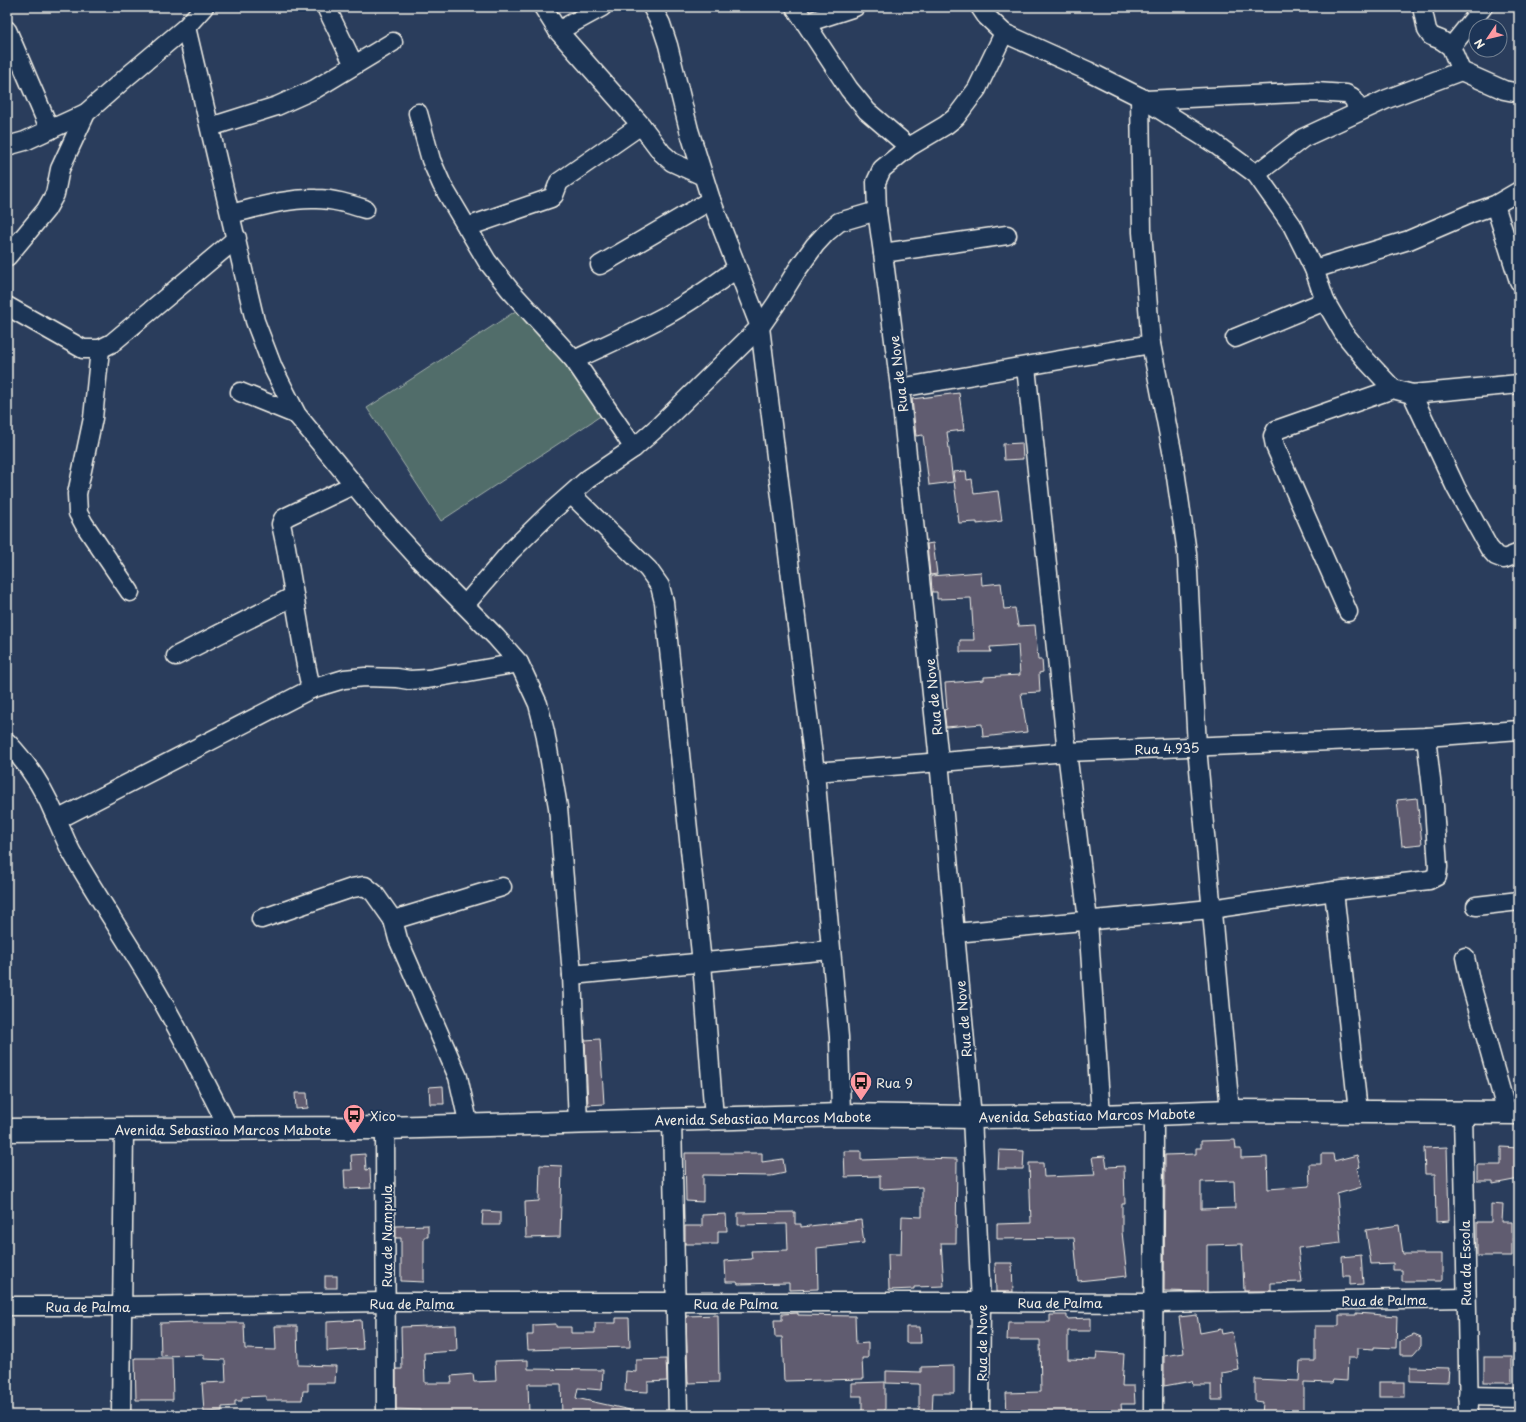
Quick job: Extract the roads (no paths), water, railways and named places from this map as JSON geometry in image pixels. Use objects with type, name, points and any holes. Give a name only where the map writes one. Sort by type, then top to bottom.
[{"type":"main road","name":"Avenida Sebastiao Marcos Mabote","points":[[7,1130],[385,1128],[841,1115],[972,1117],[1101,1116],[1230,1111],[1513,1113]]},
{"type":"street","points":[[7,146],[25,141],[86,113],[186,27],[204,7]]},
{"type":"street","points":[[326,7],[354,65]]},
{"type":"street","points":[[543,7],[558,31],[641,125],[662,153],[672,162],[703,176]]},
{"type":"street","points":[[558,31],[602,7]]},
{"type":"street","points":[[652,7],[661,24],[668,45],[703,176],[711,200],[736,269],[760,327],[815,772],[838,1037],[841,1115]]},
{"type":"street","points":[[795,7],[849,89],[867,111],[909,147]]},
{"type":"street","points":[[806,23],[855,7]]},
{"type":"street","points":[[980,7],[986,16],[1004,33],[1088,71],[1143,99],[1215,144],[1256,174],[1292,225],[1314,268],[1325,301],[1343,332],[1365,359],[1393,389],[1412,394],[1519,384]]},
{"type":"street","points":[[1422,7],[1427,30],[1431,36],[1442,40],[1451,47],[1461,71],[1504,90],[1519,93]]},
{"type":"street","points":[[1451,47],[1483,7]]},
{"type":"street","points":[[186,27],[237,238],[242,269],[255,321],[272,368],[297,415],[353,485],[419,559],[496,637],[519,663],[538,704],[546,732],[558,807],[572,975],[578,1123]]},
{"type":"street","points":[[7,30],[50,130]]},
{"type":"street","name":"Rua de Nove","points":[[980,1415],[981,1302],[972,1117],[939,761],[900,388],[883,253],[876,211],[876,182],[882,169],[909,147],[946,125],[959,113],[977,90],[1004,33]]},
{"type":"street","points":[[210,127],[277,106],[315,89],[393,42]]},
{"type":"street","points":[[1256,174],[1304,138],[1387,99],[1461,71]]},
{"type":"street","points":[[1143,99],[1316,92],[1346,94],[1352,97],[1355,102],[1357,112]]},
{"type":"street","points":[[1143,99],[1142,232],[1151,344],[1173,456],[1187,554],[1197,747],[1230,1111]]},
{"type":"street","points":[[7,257],[46,210],[55,194],[60,169],[86,113]]},
{"type":"street","points":[[418,114],[431,160],[442,185],[487,261],[510,290],[574,360],[634,448]]},
{"type":"street","points":[[467,228],[551,198],[554,195],[559,182],[641,125]]},
{"type":"street","points":[[1314,268],[1409,240],[1472,213],[1496,205],[1519,191]]},
{"type":"street","points":[[231,214],[295,200],[316,198],[334,200],[365,209]]},
{"type":"street","points":[[600,265],[711,200]]},
{"type":"street","points":[[1496,205],[1519,282]]},
{"type":"street","points":[[465,605],[511,551],[595,475],[634,448],[660,425],[760,327],[797,270],[815,245],[827,232],[839,222],[876,211]]},
{"type":"street","points":[[883,253],[1007,235]]},
{"type":"street","points":[[7,306],[83,349],[100,349],[112,343],[237,238]]},
{"type":"street","points":[[574,360],[666,315],[705,291],[736,269]]},
{"type":"street","points":[[1235,338],[1325,301]]},
{"type":"street","points":[[900,388],[1151,344]]},
{"type":"street","points":[[100,349],[93,418],[77,494],[78,513],[130,592]]},
{"type":"street","points":[[1026,367],[1067,752],[1088,920],[1101,1116]]},
{"type":"street","points":[[1348,612],[1275,446],[1273,436],[1276,430],[1393,389]]},
{"type":"street","points":[[240,392],[297,415]]},
{"type":"street","points":[[1412,394],[1456,488],[1489,548],[1496,556],[1504,559],[1519,553]]},
{"type":"street","points":[[311,689],[304,660],[281,524],[283,519],[353,485]]},
{"type":"street","points":[[572,495],[648,569],[660,586],[664,602],[702,963],[714,1118]]},
{"type":"street","points":[[176,656],[294,596]]},
{"type":"street","points":[[57,820],[311,689],[344,679],[366,677],[409,680],[428,679],[519,663]]},
{"type":"street","name":"Rua 4.935","points":[[815,772],[1067,752],[1426,737],[1519,730]]},
{"type":"street","points":[[955,933],[1211,909],[1334,891],[1429,880],[1437,876],[1438,867],[1426,737]]},
{"type":"street","points":[[7,742],[23,758],[35,778],[75,858],[157,992],[209,1088],[229,1129]]},
{"type":"street","points":[[261,919],[352,888],[365,886],[374,893],[393,920],[398,939],[458,1078],[469,1126]]},
{"type":"street","points":[[393,920],[502,886]]},
{"type":"street","points":[[1334,891],[1358,1112]]},
{"type":"street","points":[[1476,906],[1519,901]]},
{"type":"street","points":[[572,975],[830,950]]},
{"type":"street","points":[[1465,957],[1470,981],[1513,1113]]},
{"type":"street","name":"Rua da Escola","points":[[1463,1112],[1468,1415]]},
{"type":"street","points":[[1153,1415],[1154,1114]]},
{"type":"street","points":[[672,1119],[678,1415]]},
{"type":"street","name":"Rua de Nampula","points":[[385,1128],[386,1415]]},
{"type":"street","points":[[121,1415],[124,1129]]},
{"type":"street","name":"Rua de Palma","points":[[7,1306],[122,1306],[386,1302],[1153,1303],[1466,1298]]},
{"type":"street","points":[[1468,1396],[1519,1397]]},
{"type":"place","name":"Rua 9","points":[[861,1102]]},
{"type":"place","name":"Xico","points":[[354,1134]]}]
